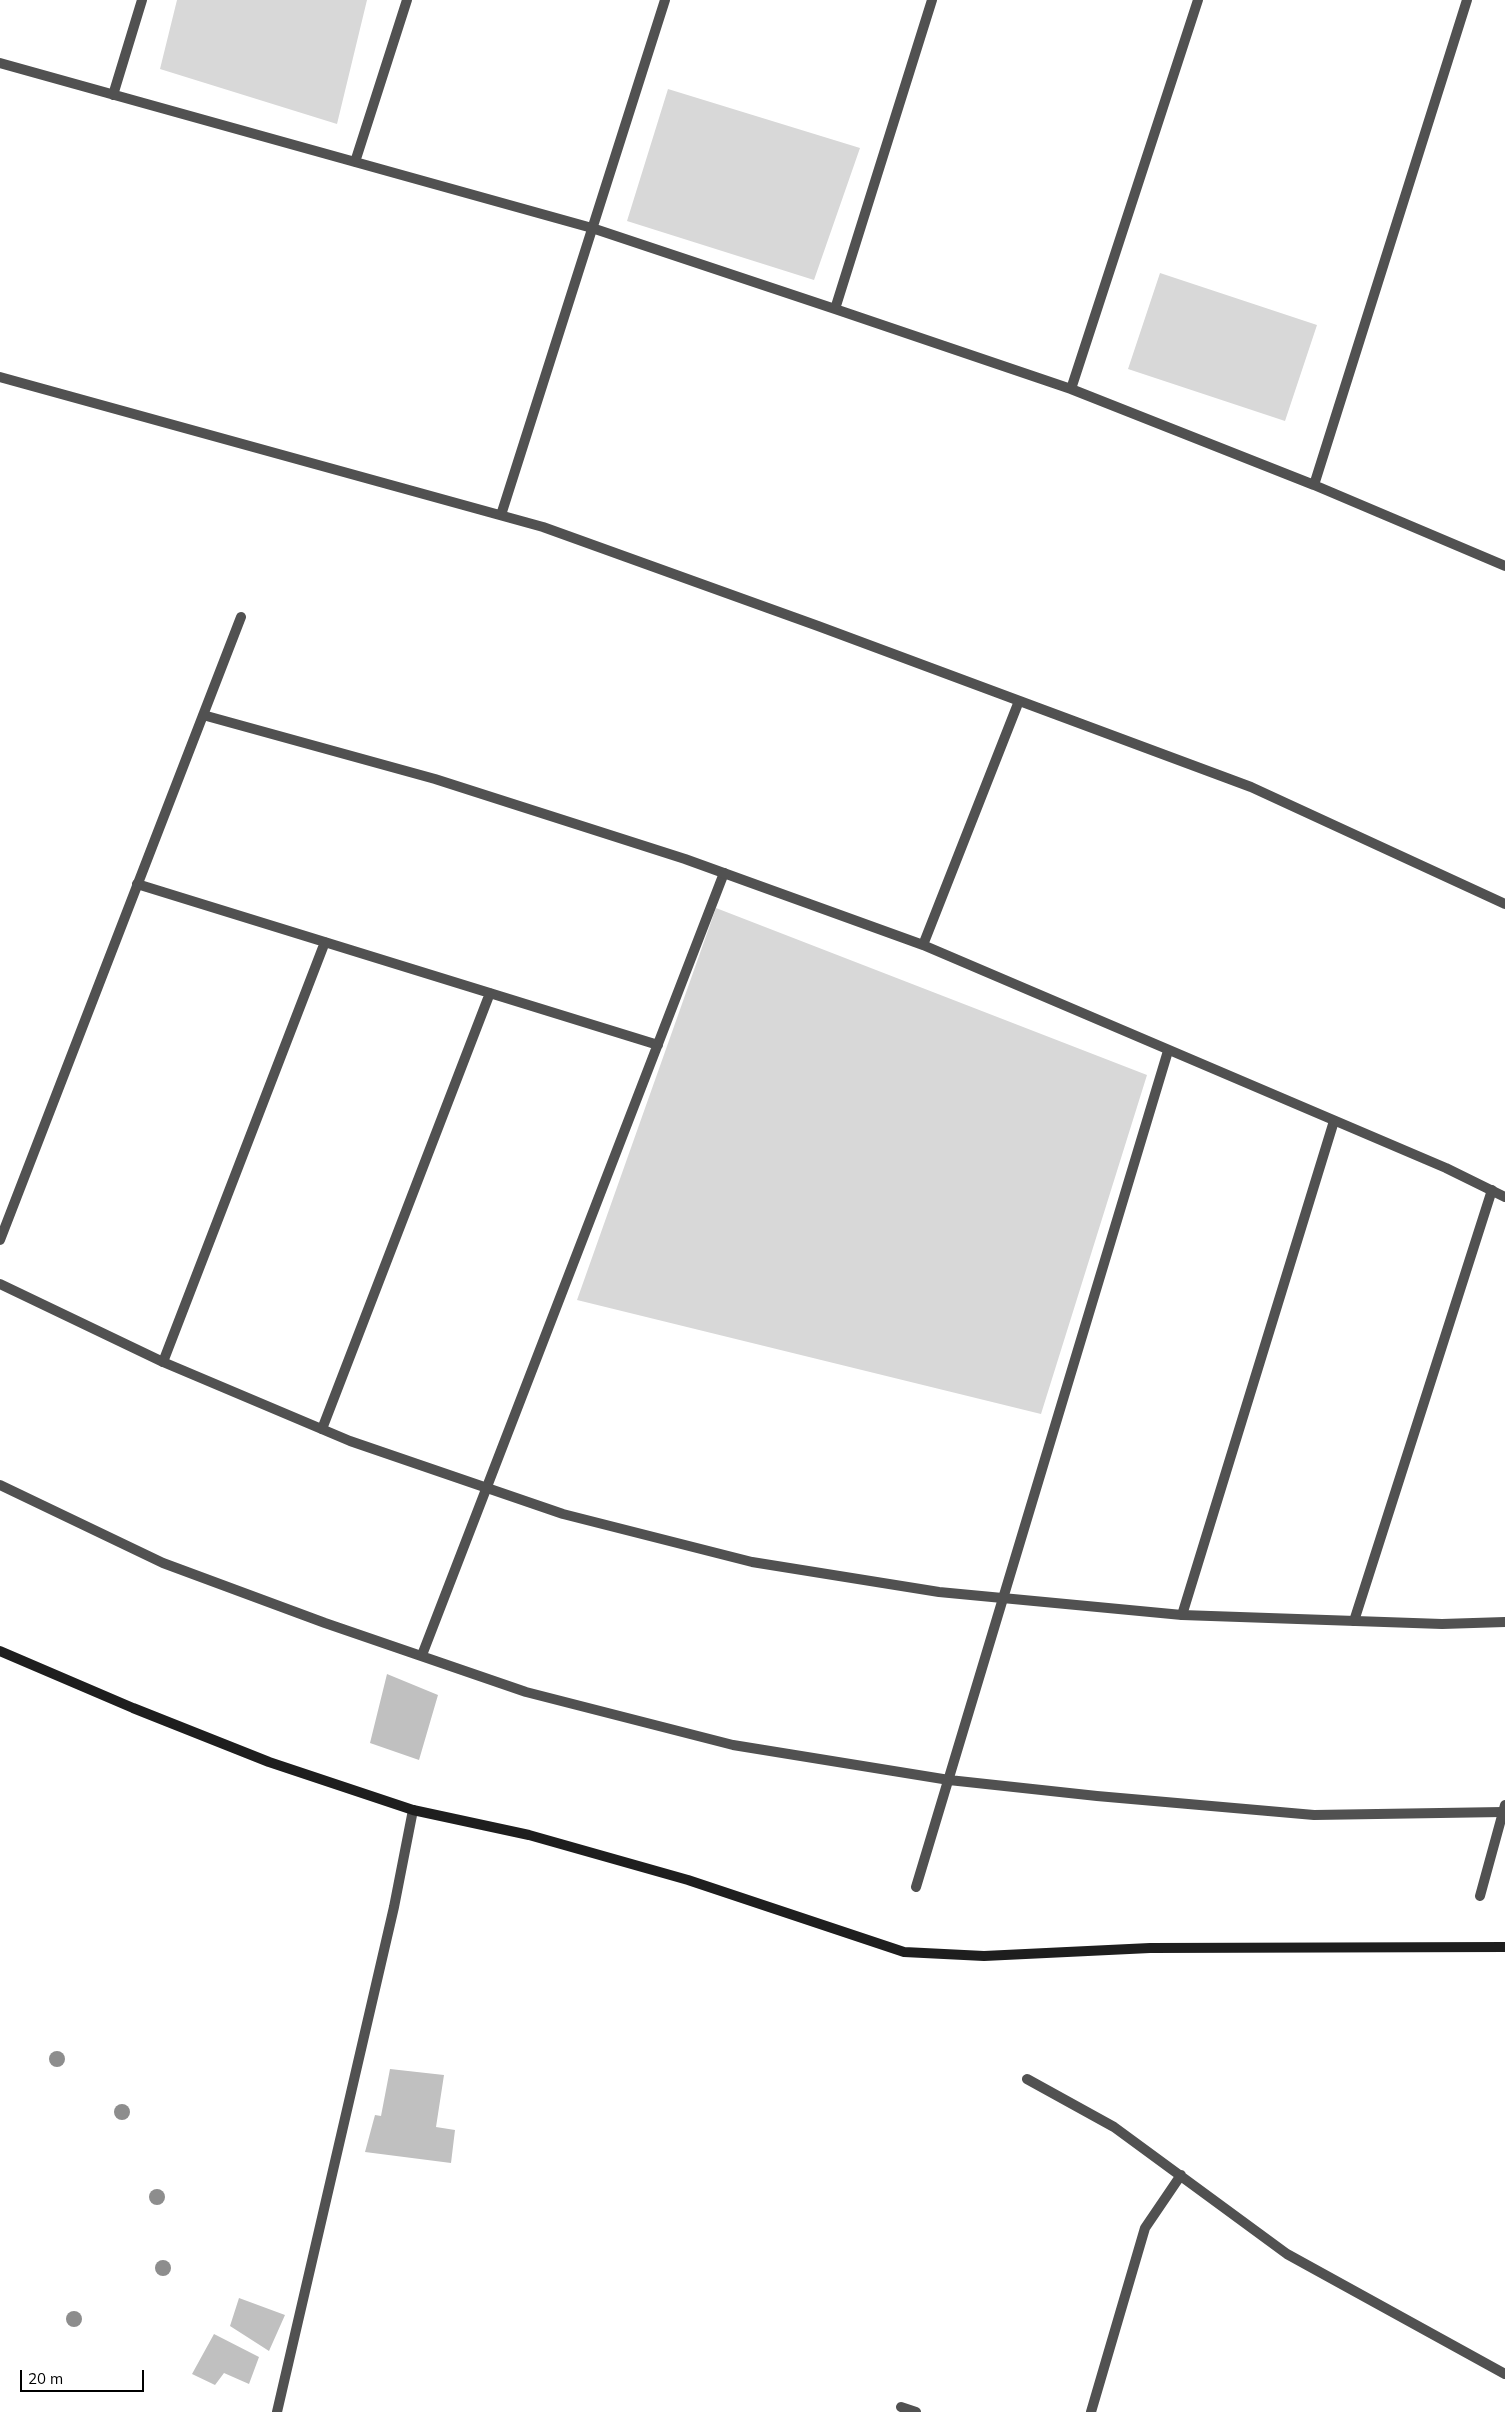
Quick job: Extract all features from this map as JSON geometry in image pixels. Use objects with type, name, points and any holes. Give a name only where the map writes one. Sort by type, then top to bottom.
[{"type":"street","points":[[113,95],[142,0]]},
{"type":"street","points":[[355,162],[407,0]]},
{"type":"street","points":[[501,515],[665,0]]},
{"type":"street","points":[[835,308],[932,0]]},
{"type":"street","points":[[1071,390],[1198,0]]},
{"type":"street","points":[[1314,485],[1467,0]]},
{"type":"street","points":[[0,63],[592,228],[835,308],[1071,390],[1314,485],[1505,566]]},
{"type":"street","points":[[0,377],[501,515],[570,536],[1251,787],[1505,904]]},
{"type":"street","points":[[0,1240],[241,618]]},
{"type":"street","points":[[923,945],[1019,701]]},
{"type":"street","points":[[203,715],[435,779],[724,873],[923,945],[1446,1168],[1505,1197]]},
{"type":"street","points":[[422,1655],[724,873]]},
{"type":"street","points":[[137,884],[658,1045]]},
{"type":"street","points":[[163,1362],[325,942]]},
{"type":"street","points":[[322,1429],[490,993]]},
{"type":"street","points":[[916,1887],[1168,1051]]},
{"type":"street","points":[[1182,1615],[1334,1121]]},
{"type":"street","points":[[1354,1621],[1492,1190]]},
{"type":"street","points":[[0,1284],[163,1362],[322,1429],[563,1514],[752,1562],[940,1592],[1182,1615],[1442,1624],[1505,1622]]},
{"type":"street","points":[[0,1485],[163,1563],[325,1623],[526,1692],[733,1745],[949,1780],[1097,1796],[1314,1815],[1504,1809],[1480,1896]]},
{"type":"street","points":[[0,1651],[133,1708],[269,1762],[413,1810],[529,1836],[688,1880],[904,1952],[984,1956],[1150,1948],[1505,1947]]},
{"type":"street","points":[[277,2412],[391,1917],[413,1810]]},
{"type":"street","points":[[1027,2079],[1114,2127],[1181,2174],[1287,2254],[1505,2374]]},
{"type":"street","points":[[1091,2412],[1144,2228],[1181,2174]]},
{"type":"street","points":[[901,2407],[916,2412]]},
{"type":"shaded area","points":[[177,0],[367,0],[337,124],[160,69]]},
{"type":"shaded area","points":[[668,89],[860,148],[814,280],[627,221]]},
{"type":"shaded area","points":[[1160,273],[1317,325],[1285,421],[1128,369]]},
{"type":"shaded area","points":[[716,908],[1147,1075],[1041,1414],[577,1300]]},
{"type":"building","points":[[387,1674],[438,1695],[419,1760],[370,1743]]},
{"type":"building","points":[[390,2069],[444,2075],[436,2127],[455,2130],[451,2163],[365,2152],[375,2115],[381,2116]]},
{"type":"building","points":[[239,2298],[285,2315],[269,2351],[230,2326]]},
{"type":"building","points":[[214,2334],[259,2357],[249,2384],[224,2373],[215,2385],[192,2374]]}]
